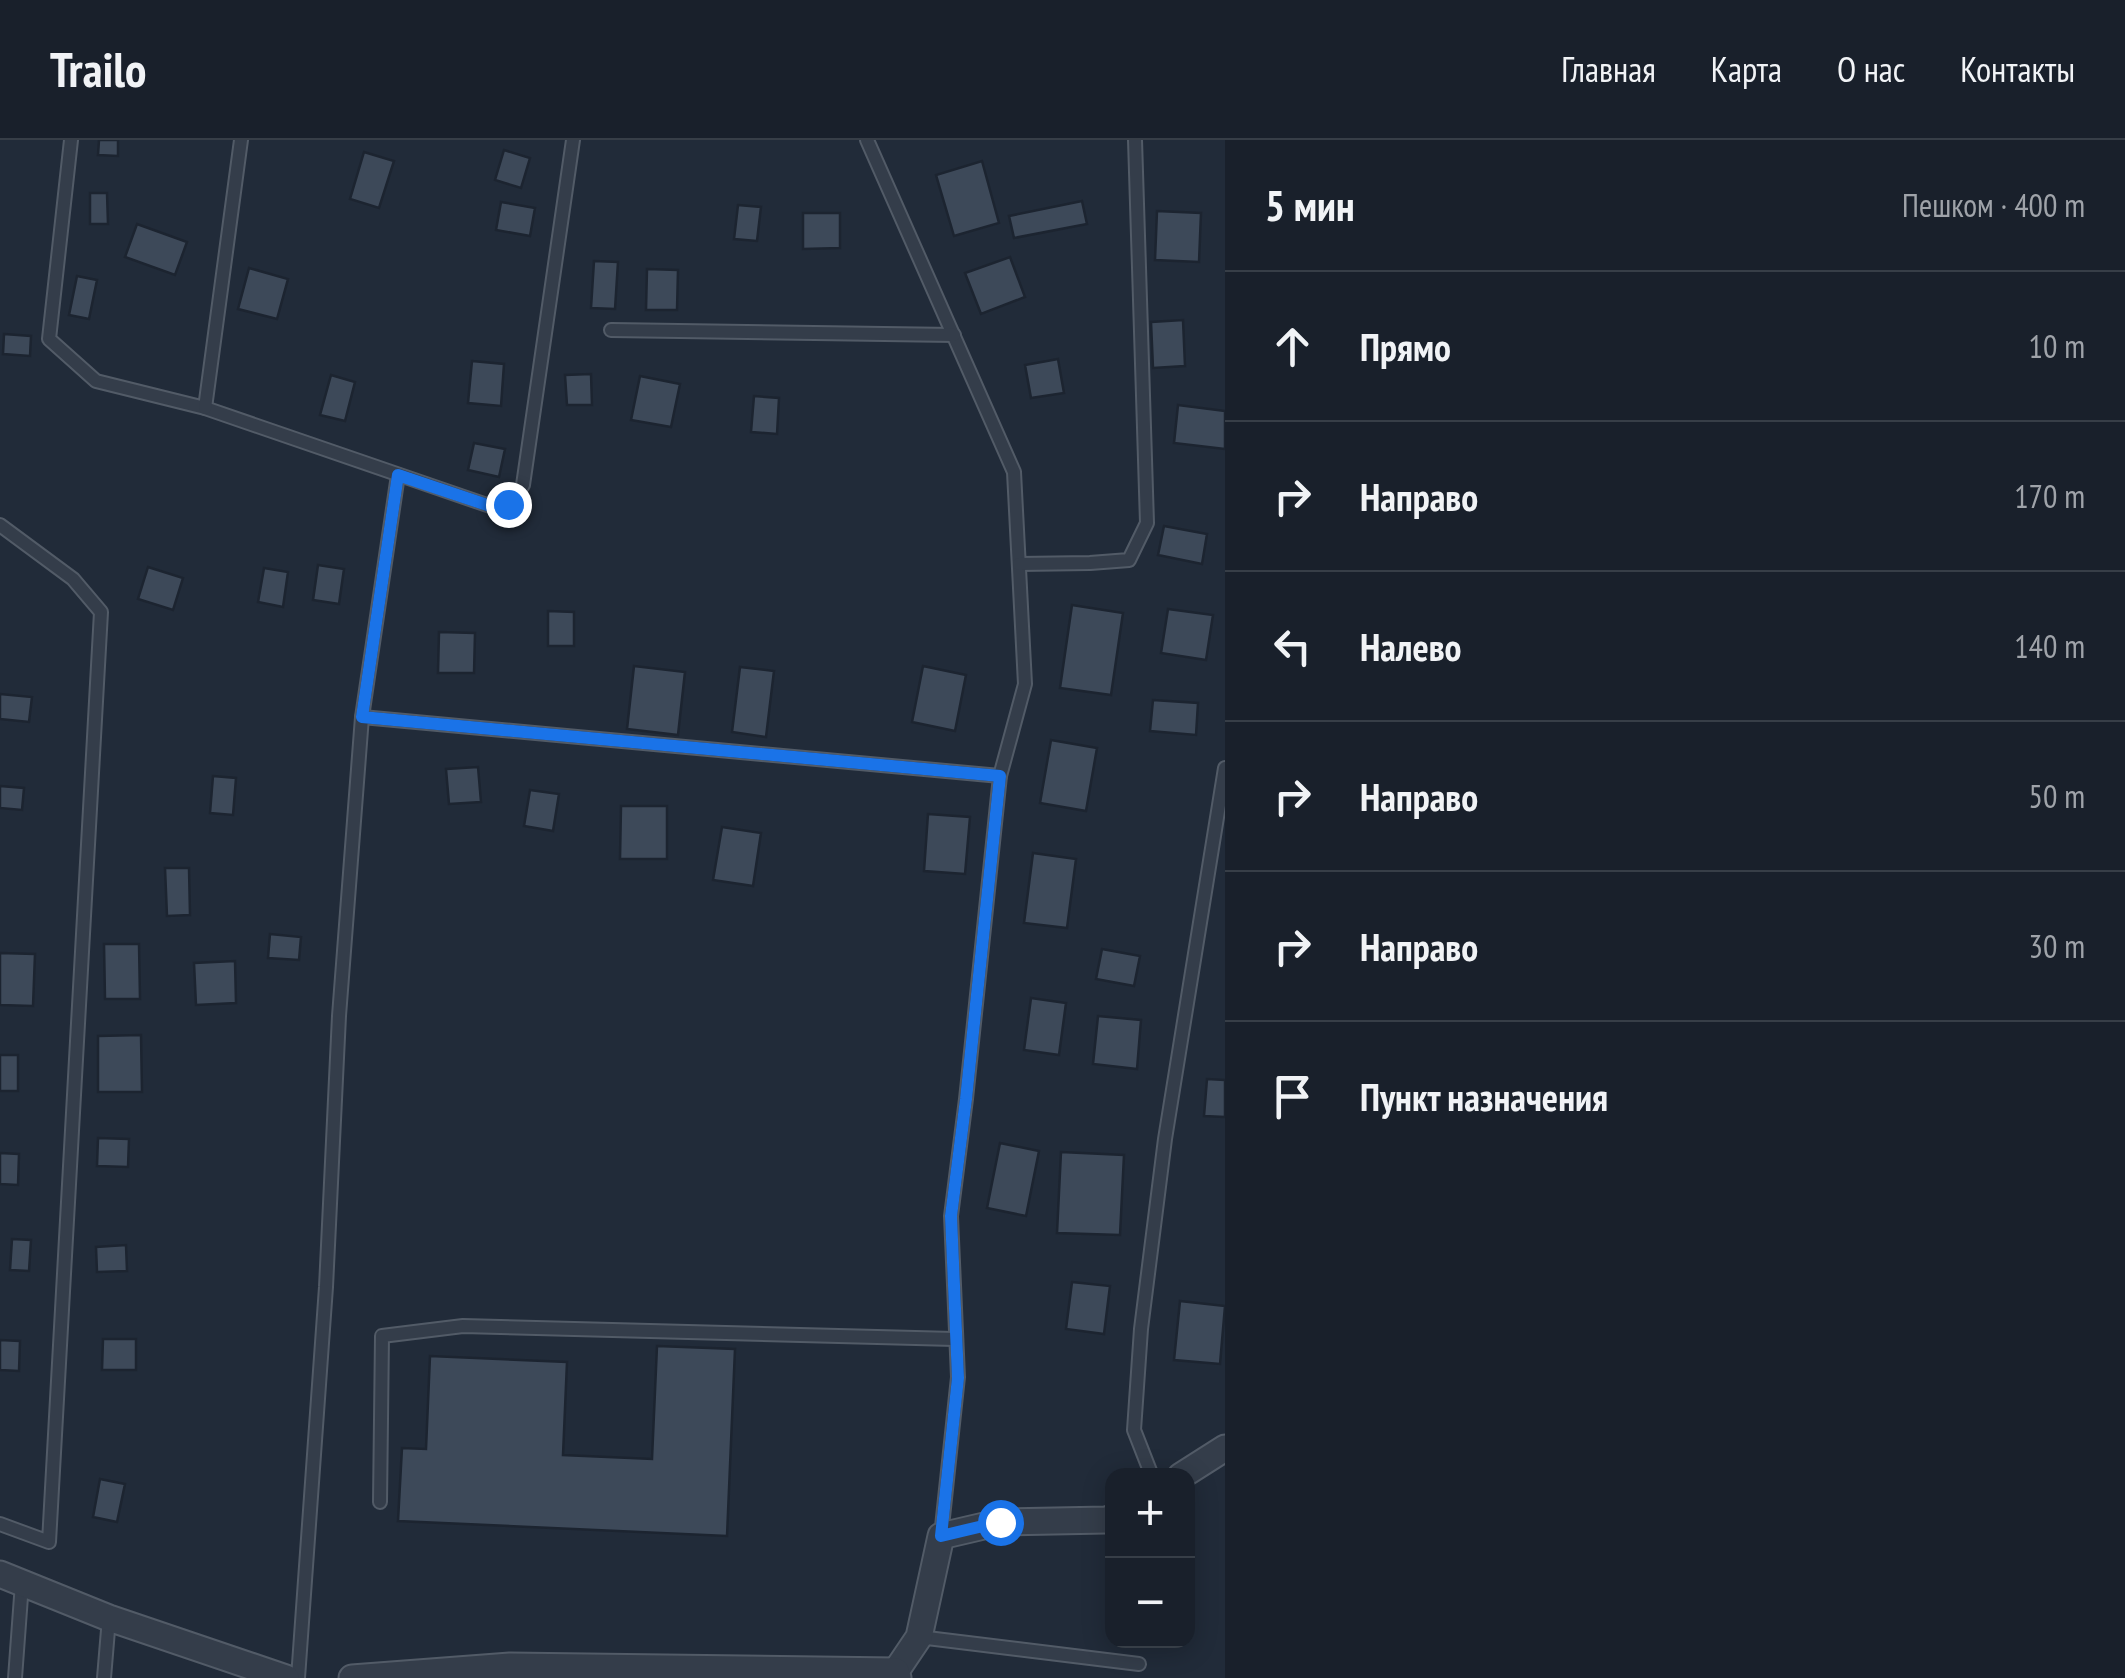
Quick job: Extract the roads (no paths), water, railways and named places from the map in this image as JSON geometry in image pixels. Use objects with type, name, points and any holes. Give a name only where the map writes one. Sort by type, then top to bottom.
[{"type":"street","points":[[1194,1468],[1225,1448]]},
{"type":"street","points":[[352,1678],[511,1672],[897,1674],[919,1637],[941,1536],[1000,1522],[1105,1520]]},
{"type":"street","points":[[11,1579],[109,1618],[286,1678]]},
{"type":"lane","points":[[72,140],[49,339],[96,381],[205,408],[490,506],[508,504],[523,484],[573,140]]},
{"type":"lane","points":[[205,408],[242,140]]},
{"type":"lane","points":[[868,140],[1014,472],[1019,564],[1025,684],[1000,776],[951,1216],[958,1378],[941,1536]]},
{"type":"lane","points":[[1019,564],[1129,560],[1147,523],[1135,140]]},
{"type":"lane","points":[[611,330],[954,335]]},
{"type":"lane","points":[[298,1678],[326,1287],[339,1016],[362,717],[398,475]]},
{"type":"lane","points":[[0,525],[73,579],[101,612],[50,1542],[0,1524]]},
{"type":"lane","points":[[362,717],[1000,776]]},
{"type":"lane","points":[[1149,1468],[1134,1430],[1141,1329],[1165,1139],[1225,768]]},
{"type":"lane","points":[[380,1502],[382,1336],[463,1326],[954,1339]]},
{"type":"lane","points":[[11,1579],[15,1678]]},
{"type":"lane","points":[[104,1678],[109,1618]]},
{"type":"lane","points":[[919,1637],[1139,1664]]}]
